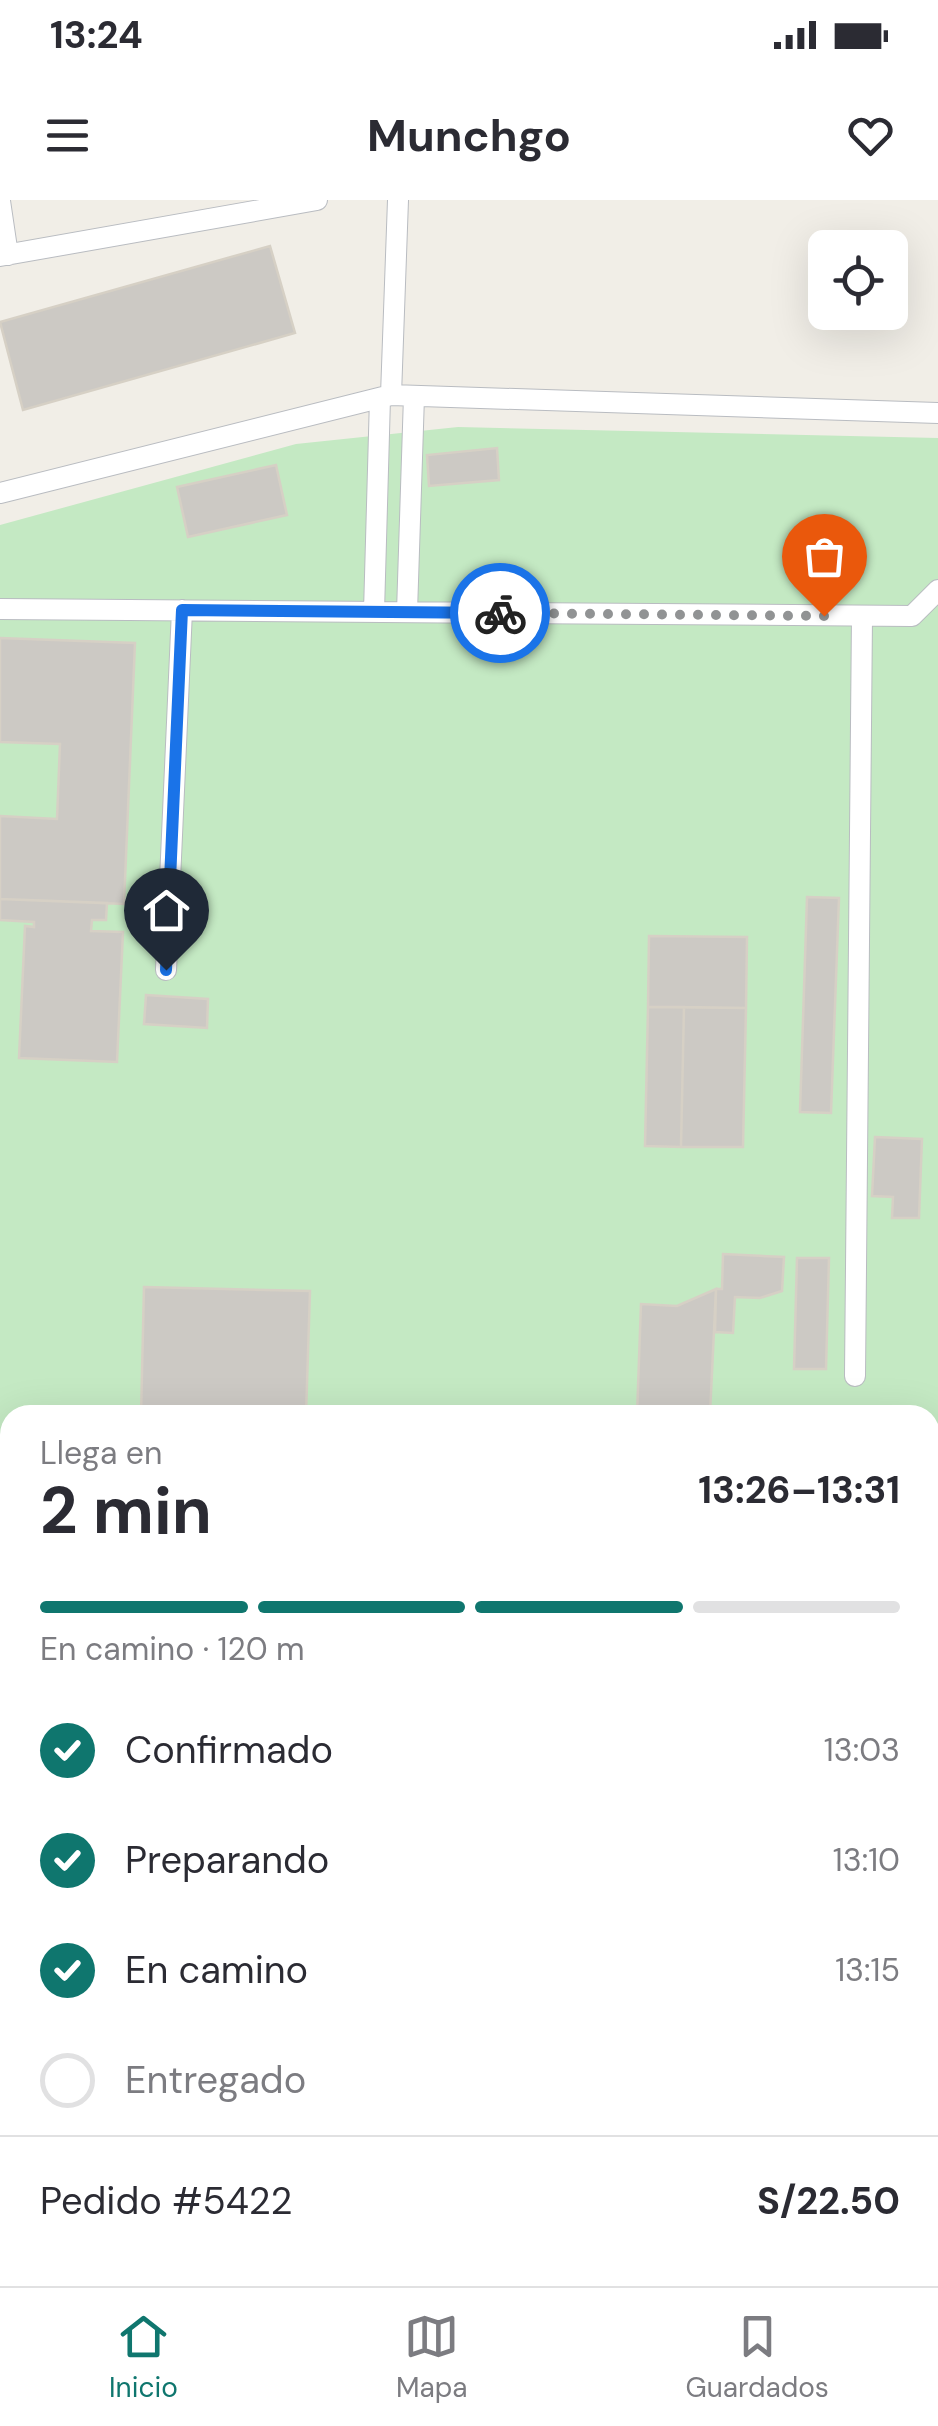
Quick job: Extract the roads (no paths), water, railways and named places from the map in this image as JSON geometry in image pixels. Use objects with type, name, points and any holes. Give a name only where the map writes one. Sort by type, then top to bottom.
[{"type":"lane","points":[[0,201],[4,256],[317,200]]},
{"type":"lane","points":[[374,612],[398,200]]},
{"type":"lane","points":[[408,612],[414,396]]},
{"type":"lane","points":[[0,493],[386,397],[938,413]]},
{"type":"lane","points":[[0,609],[912,616],[938,590]]},
{"type":"lane","points":[[166,970],[182,610]]},
{"type":"lane","points":[[855,1376],[862,616]]}]
